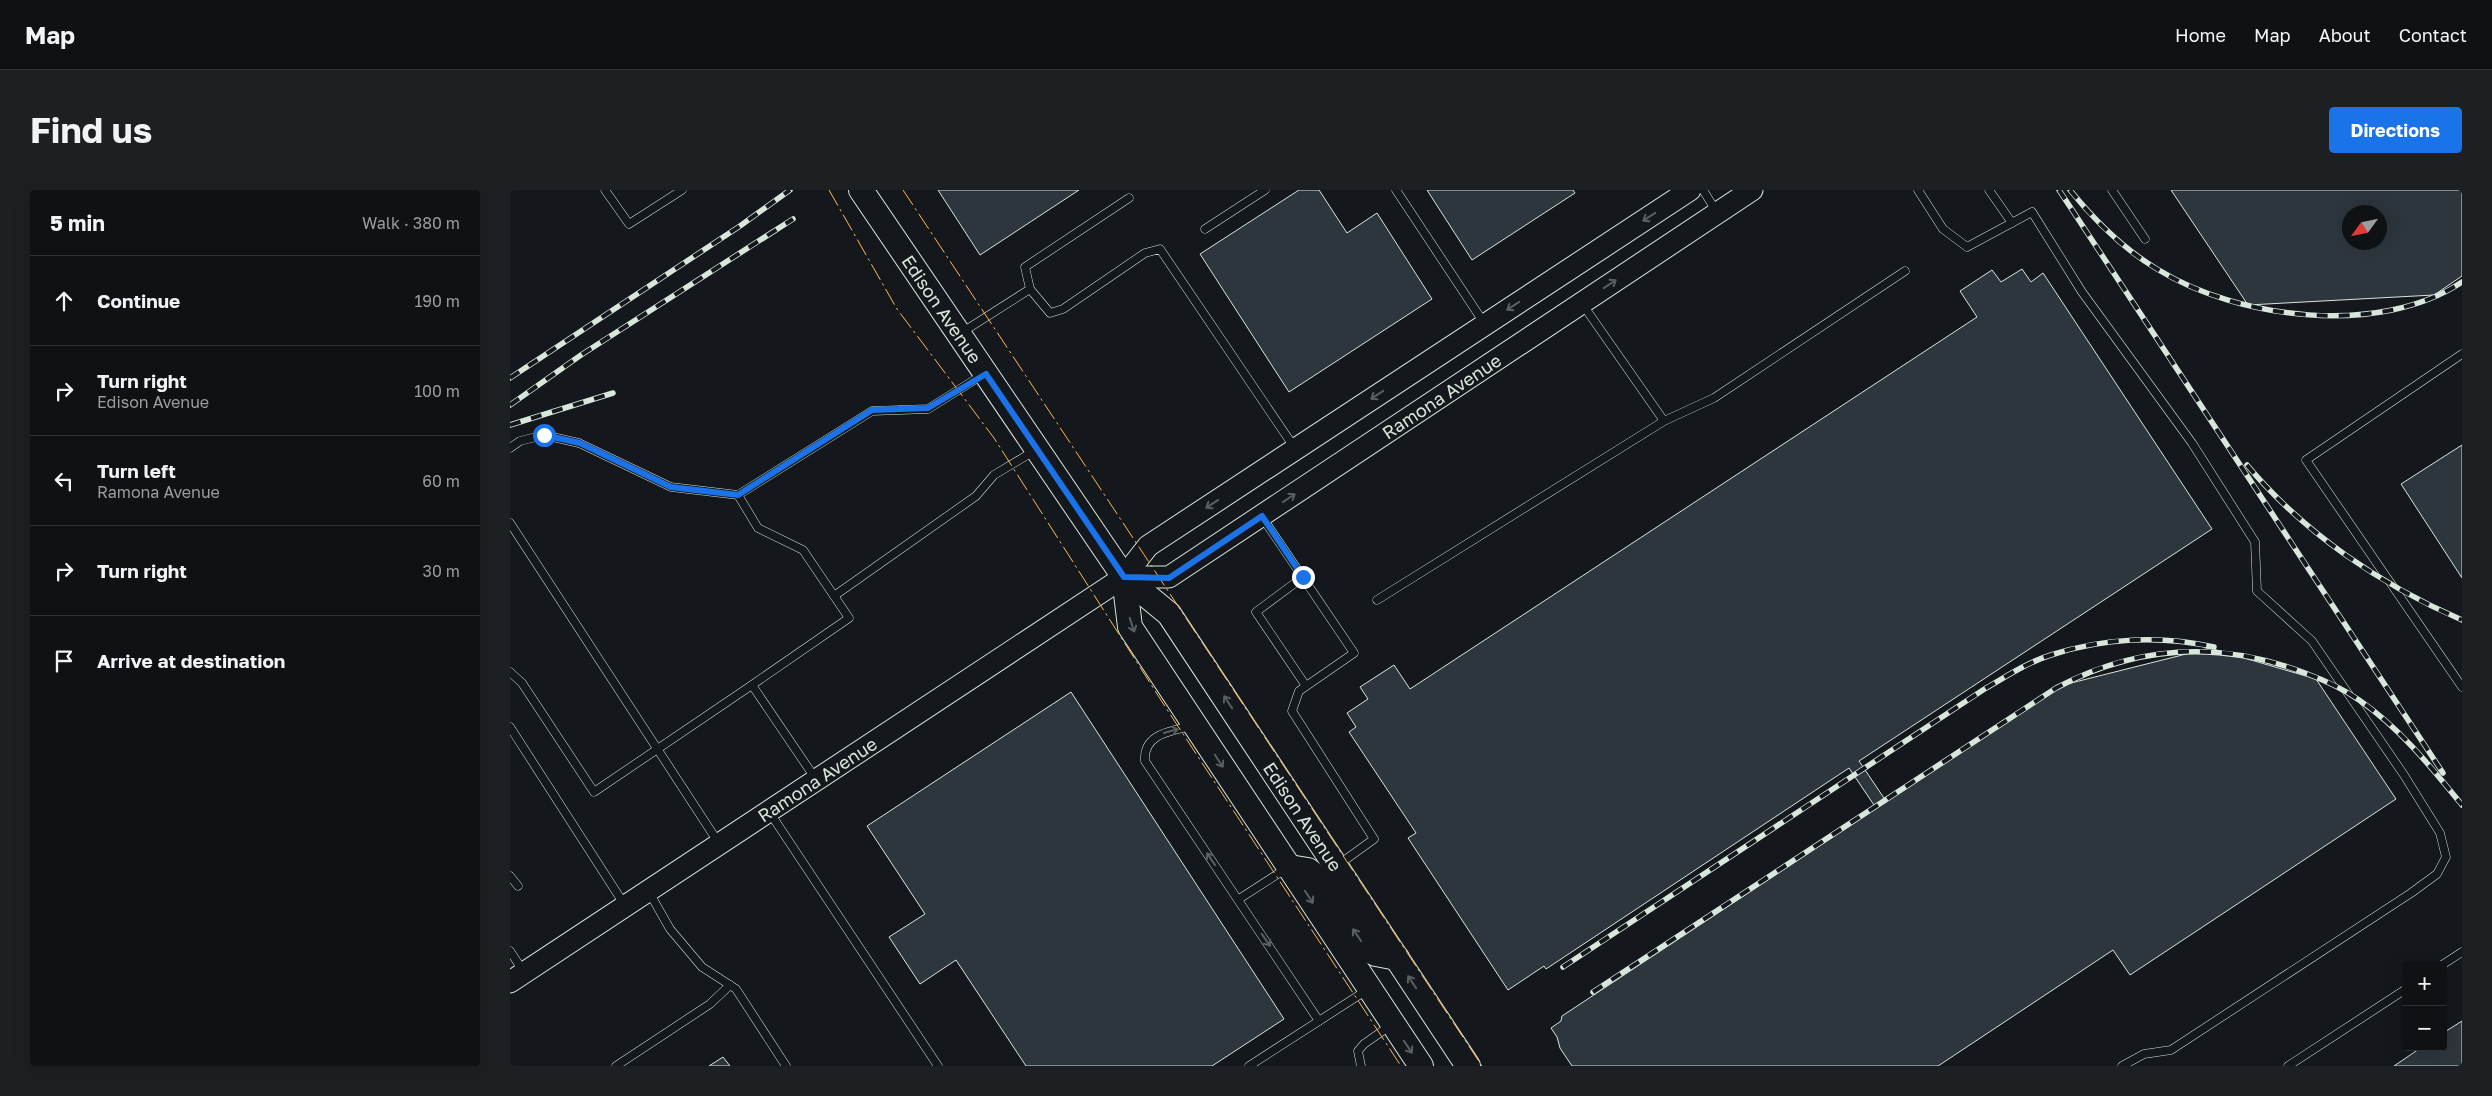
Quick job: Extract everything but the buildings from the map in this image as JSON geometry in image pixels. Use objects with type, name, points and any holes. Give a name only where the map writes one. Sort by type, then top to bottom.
[{"type":"main road","name":"Edison Avenue","points":[[861,190],[1124,577],[1169,614],[1468,1066]]},
{"type":"main road","name":"Ramona Avenue","points":[[517,977],[1124,577],[1148,546],[1690,190]]},
{"type":"main road","name":"Ramona Avenue","points":[[1124,577],[1169,578],[1752,190]]},
{"type":"main road","name":"Edison Avenue","points":[[1124,577],[1130,626],[1421,1066]]},
{"type":"main road","points":[[1289,867],[1308,870],[1317,877],[1366,949],[1376,954],[1397,958]]},
{"type":"lane","points":[[606,190],[629,224],[682,190]]},
{"type":"lane","points":[[1205,230],[1265,190]]},
{"type":"lane","points":[[1396,190],[1485,325]]},
{"type":"lane","points":[[1703,190],[1718,213]]},
{"type":"lane","points":[[1918,190],[1943,229],[1967,247],[2032,212],[2082,292],[2192,443],[2255,542],[2257,592],[2312,642],[2404,774],[2440,833],[2446,857],[2436,874],[2411,893],[2171,1050],[2144,1054],[2122,1066]]},
{"type":"lane","points":[[1989,190],[2012,222]]},
{"type":"lane","points":[[2112,190],[2145,239]]},
{"type":"lane","points":[[1129,198],[1025,267],[1030,289],[1050,313],[1062,309],[1145,253],[1160,249],[1296,449]]},
{"type":"lane","points":[[1377,600],[1664,421],[1714,398],[1905,271]]},
{"type":"lane","points":[[959,334],[1030,289]]},
{"type":"lane","points":[[1581,303],[1664,421]]},
{"type":"lane","points":[[2462,354],[2306,460],[2462,687]]},
{"type":"lane","points":[[510,448],[520,441],[544,435],[580,443],[671,487],[738,495],[872,410],[928,408],[986,374]]},
{"type":"lane","points":[[834,596],[976,496],[994,475],[1038,450]]},
{"type":"lane","points":[[510,672],[522,683],[594,792],[850,618],[803,550],[758,528],[738,495]]},
{"type":"lane","points":[[1262,516],[1354,653],[1299,691],[1292,711],[1374,839],[1336,866]]},
{"type":"lane","points":[[510,523],[719,844]]},
{"type":"lane","points":[[1303,577],[1256,612],[1306,686]]},
{"type":"lane","points":[[752,685],[816,780]]},
{"type":"lane","points":[[1195,725],[1164,733],[1153,739],[1144,752],[1146,761],[1320,1021]]},
{"type":"lane","points":[[510,727],[625,906]]},
{"type":"lane","points":[[769,811],[938,1066]]},
{"type":"lane","points":[[1238,899],[1289,867]]},
{"type":"lane","points":[[510,876],[518,886]]},
{"type":"lane","points":[[648,890],[670,929],[702,967],[736,989],[786,1066]]},
{"type":"lane","points":[[510,952],[517,977]]},
{"type":"lane","points":[[2447,962],[2462,952]]},
{"type":"lane","points":[[616,1066],[710,1004],[730,985]]},
{"type":"lane","points":[[1249,1066],[1370,988]]},
{"type":"lane","points":[[2288,1066],[2402,992]]},
{"type":"lane","points":[[1361,1066],[1358,1051],[1364,1044],[1393,1024]]},
{"type":"railway","points":[[510,378],[740,226],[790,190]]},
{"type":"railway","points":[[2059,190],[2443,773]]},
{"type":"railway","points":[[2070,190],[2110,233],[2132,252],[2157,269],[2190,286],[2227,300],[2267,310],[2309,315],[2350,315],[2391,310],[2428,299],[2462,282]]},
{"type":"railway","points":[[510,405],[581,355],[793,219]]},
{"type":"railway","points":[[510,425],[613,393]]},
{"type":"railway","points":[[2247,465],[2293,513],[2346,555],[2402,591],[2462,620]]},
{"type":"railway","points":[[1563,967],[1986,688],[2026,665],[2071,649],[2111,642],[2132,640],[2173,641],[2214,647]]},
{"type":"railway","points":[[1593,992],[2056,688],[2086,674],[2117,663],[2148,656],[2179,652],[2241,655],[2273,662],[2319,678],[2359,700],[2388,723],[2439,776],[2462,805]]},
{"type":"power","points":[[829,190],[897,309],[994,438],[1166,708],[1401,1066]]},
{"type":"power","points":[[903,190],[1482,1066]]},
{"type":"route","points":[[544,435],[580,443],[671,487],[738,495],[872,410],[928,408],[986,374],[1124,577],[1169,578],[1262,516],[1303,577]]}]
